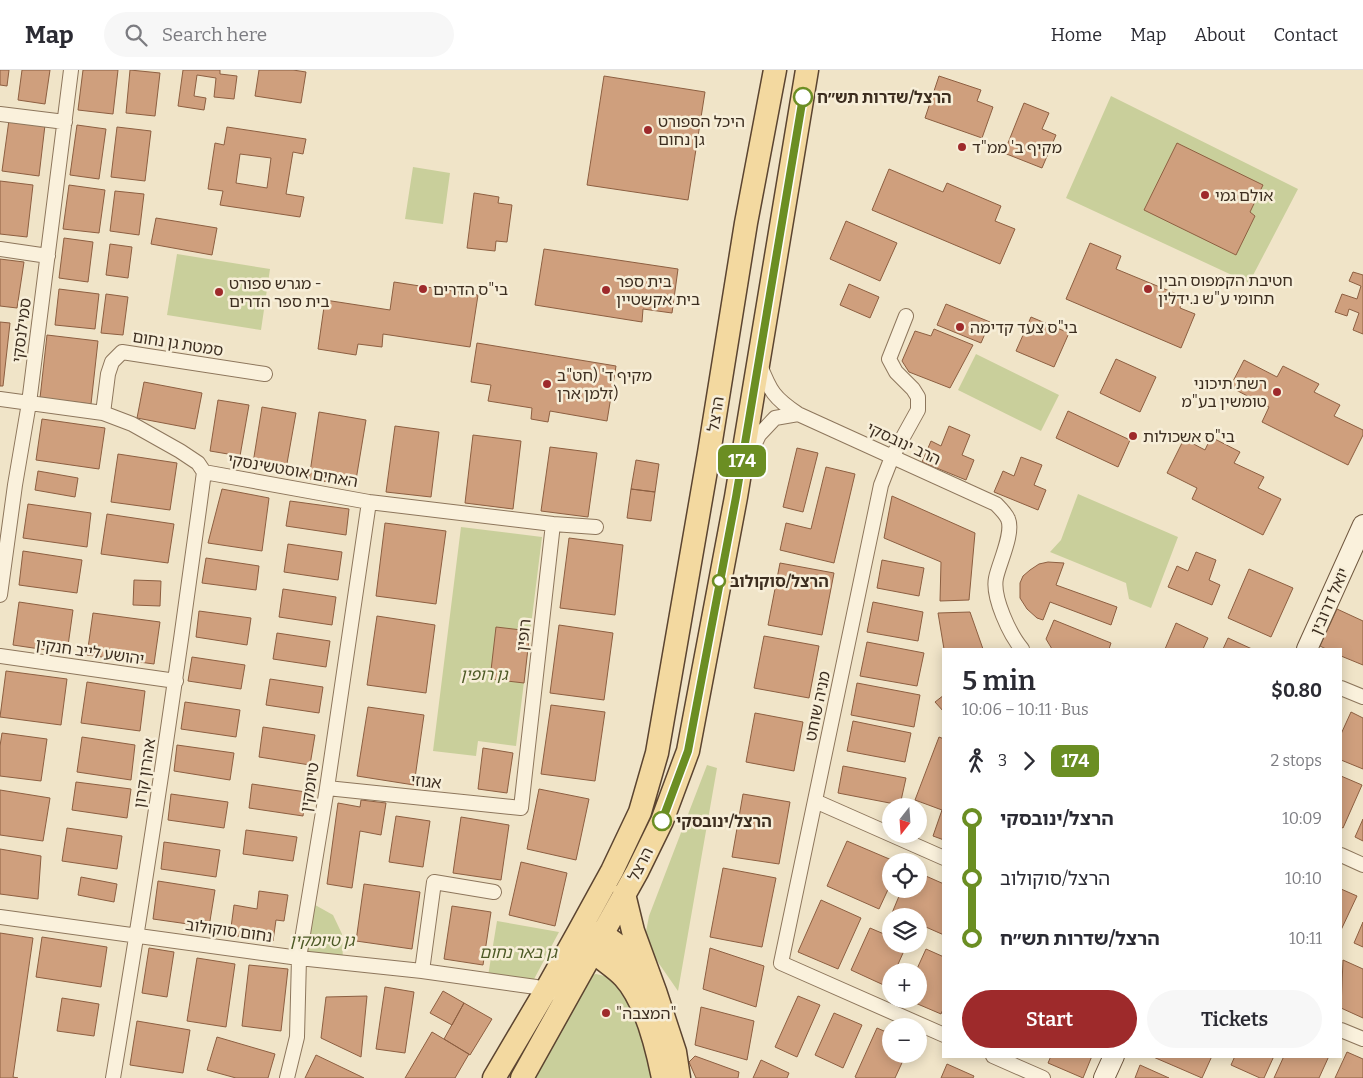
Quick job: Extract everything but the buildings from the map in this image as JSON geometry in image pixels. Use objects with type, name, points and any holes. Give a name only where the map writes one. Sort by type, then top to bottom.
[{"type":"main road","name":"הרצל","points":[[494,1078],[546,990],[612,871],[640,812],[657,753],[709,453],[746,223],[775,70]]},
{"type":"main road","name":"הרצל","points":[[522,1078],[561,1010],[662,821],[688,751],[736,497],[807,70]]},
{"type":"main road","points":[[624,894],[633,931],[675,1052],[679,1078]]},
{"type":"main road","points":[[579,932],[597,943],[635,959],[648,976],[655,991]]},
{"type":"main road","points":[[597,943],[616,969],[632,986],[641,1004],[655,1044],[663,1078]]},
{"type":"street","name":"סמילנסקי","points":[[0,594],[15,485],[29,403],[71,70]]},
{"type":"street","points":[[0,114],[65,122]]},
{"type":"street","points":[[0,249],[48,256]]},
{"type":"street","name":"מניה שוחט","points":[[906,316],[889,359],[896,372],[913,389],[918,397],[918,410],[892,457],[881,485],[781,964],[942,1034]]},
{"type":"street","name":"סמטת גן נחום","points":[[103,413],[108,374],[112,362],[122,352],[265,374]]},
{"type":"street","name":"הרב ינובסקי","points":[[758,361],[767,383],[779,401],[798,414],[996,504],[1008,519],[1008,538],[995,580],[998,600],[1014,639],[1021,648]]},
{"type":"street","name":"האחים אוסטשינסקי","points":[[0,399],[103,413],[132,424],[166,442],[198,463],[204,472],[369,502],[553,524],[596,527]]},
{"type":"street","points":[[736,497],[750,454],[766,426],[775,418],[798,414]]},
{"type":"street","name":"אהרון קרון","points":[[113,1078],[176,681],[204,472]]},
{"type":"street","name":"טיומקין","points":[[287,1078],[297,1037],[299,958],[327,788],[369,502]]},
{"type":"street","name":"רופין","points":[[521,808],[553,524]]},
{"type":"street","name":"יואל דרובין","points":[[1307,648],[1363,525]]},
{"type":"street","name":"יהושע לייב חנקין","points":[[0,656],[176,681]]},
{"type":"street","points":[[1342,688],[1363,698]]},
{"type":"street","name":"אגוזי","points":[[327,788],[521,808]]},
{"type":"street","points":[[815,801],[942,857]]},
{"type":"street","points":[[1342,855],[1363,865]]},
{"type":"street","points":[[422,971],[434,882],[494,892]]},
{"type":"street","name":"נחום סוקולוב","points":[[0,917],[299,958],[422,971],[546,990]]},
{"type":"street","points":[[546,990],[554,996],[561,1010]]},
{"type":"street","points":[[1342,1030],[1363,1040]]},
{"type":"street","points":[[998,1058],[1043,1078]]},
{"type":"street","points":[[1104,1078],[1113,1058]]},
{"type":"green space","points":[[1111,96],[1298,189],[1249,283],[1066,198]]},
{"type":"green space","points":[[413,167],[450,173],[443,224],[405,219]]},
{"type":"green space","name":"מגרש ספורט - בית ספר הדרים","points":[[177,254],[270,269],[261,330],[167,315]]},
{"type":"green space","points":[[976,354],[1059,395],[1041,431],[958,390]]},
{"type":"green space","points":[[1078,494],[1178,537],[1151,608],[1129,599],[1126,583],[1050,552],[1061,540]]},
{"type":"green space","name":"גן רופין","points":[[461,527],[542,537],[516,746],[478,741],[476,756],[433,751]]},
{"type":"green space","points":[[707,765],[717,768],[678,991],[644,942],[649,916]]},
{"type":"green space","name":"גן טיומקין","points":[[308,901],[333,915],[342,934],[343,962],[299,958]]},
{"type":"green space","name":"גן באר נחום","points":[[497,921],[559,932],[532,983],[488,976]]},
{"type":"green space","points":[[596,974],[613,978],[632,986],[663,1078],[522,1078],[578,978]]},
{"type":"bus line","name":"174","points":[[662,821],[688,751],[736,497],[803,97]]},
{"type":"place","name":"הרצל/שדרות תש״ח","points":[[803,97]]},
{"type":"place","name":"היכל הספורט גן נחום","points":[[648,130]]},
{"type":"place","name":"מקיף ב' ממ\"ד","points":[[962,147]]},
{"type":"place","name":"אולם גמי","points":[[1205,195]]},
{"type":"place","name":"בי\"ס הדרים","points":[[423,289]]},
{"type":"place","name":"חטיבת הקמפוס הבין תחומי ע\"ש נ.ידלין","points":[[1148,289]]},
{"type":"place","name":"בית ספר בית אקשטיין","points":[[606,290]]},
{"type":"place","name":"מגרש ספורט - בית ספר הדרים","points":[[219,292]]},
{"type":"place","name":"בי\"ס צעד קדימה","points":[[960,327]]},
{"type":"place","name":"מקיף ד' (חט\"ב זלמן ארן)","points":[[547,384]]},
{"type":"place","name":"רשת תיכוני טומשין בע\"מ","points":[[1277,392]]},
{"type":"place","name":"בי\"ס אשכולות","points":[[1133,436]]},
{"type":"place","name":"הרצל/סוקולוב","points":[[719,581]]},
{"type":"place","name":"הרצל/ינובסקי","points":[[662,821]]},
{"type":"place","name":"\"המצבה\"","points":[[606,1013]]}]
